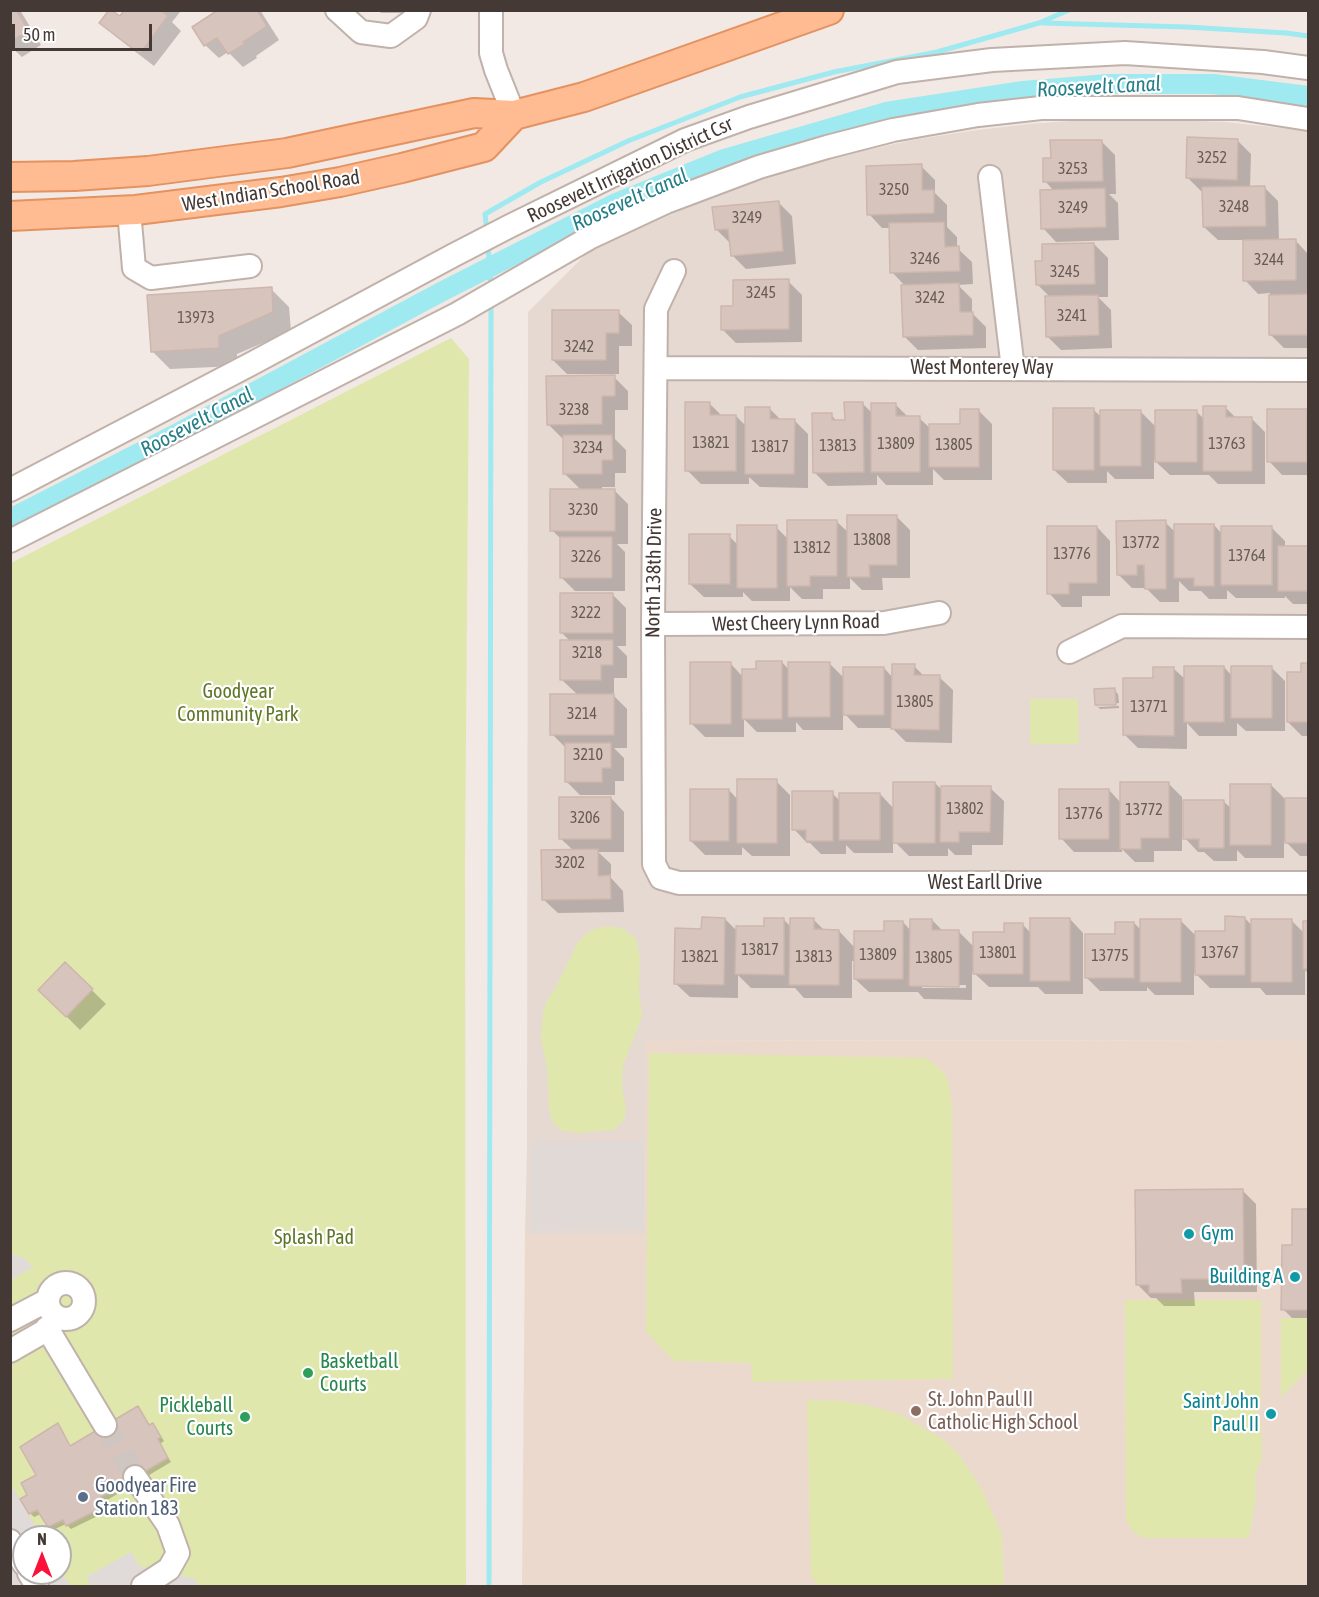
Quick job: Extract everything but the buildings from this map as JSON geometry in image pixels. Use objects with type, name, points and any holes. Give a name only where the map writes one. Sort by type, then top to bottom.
[{"type":"main road","name":"West Indian School Road","points":[[10,177],[74,176],[168,168],[287,153],[474,113],[514,115],[584,97],[829,10]]},
{"type":"main road","name":"West Indian School Road","points":[[10,216],[129,211],[195,204],[340,182],[484,147],[514,115]]},
{"type":"main road","points":[[126,172],[129,211]]},
{"type":"street","points":[[337,10],[361,32],[391,36],[416,18],[419,10]]},
{"type":"street","points":[[491,10],[491,53],[514,115]]},
{"type":"street","name":"Roosevelt Irrigation District Csr","points":[[10,490],[510,226],[685,140],[749,117],[897,72],[992,60],[1125,53],[1263,62],[1308,68]]},
{"type":"street","points":[[10,541],[457,314],[591,237],[666,202],[759,166],[893,130],[978,115],[1041,108],[1238,108],[1308,119]]},
{"type":"street","points":[[990,177],[1013,369]]},
{"type":"street","points":[[129,211],[134,268],[150,278],[250,266]]},
{"type":"street","name":"North 138th Drive","points":[[661,878],[654,864],[653,624],[656,309],[674,271]]},
{"type":"street","name":"West Monterey Way","points":[[656,368],[1308,370]]},
{"type":"street","name":"West Cheery Lynn Road","points":[[653,624],[884,623],[939,613]]},
{"type":"street","points":[[1069,652],[1122,626],[1308,627]]},
{"type":"street","name":"West Earll Drive","points":[[661,878],[679,883],[1308,883]]},
{"type":"street","points":[[10,1320],[51,1315]]},
{"type":"street","points":[[10,1351],[51,1315]]},
{"type":"street","points":[[51,1315],[105,1425]]},
{"type":"street","points":[[135,1477],[168,1526],[178,1553],[169,1569],[143,1587]]},
{"type":"shaded area","points":[[1143,119],[1225,122],[1308,131],[1308,1041],[647,1040],[645,1235],[525,1235],[528,312],[587,253],[692,205],[801,167],[913,140],[970,131],[1085,120]]},
{"type":"shaded area","name":"St. John Paul II Catholic High School","points":[[646,1040],[1308,1041],[1308,1586],[522,1586],[525,1235],[645,1235]]},
{"type":"shaded area","points":[[644,1141],[644,1229],[531,1231],[531,1142]]},
{"type":"shaded area","points":[[11,1254],[24,1258],[33,1267],[11,1280]]},
{"type":"shaded area","points":[[10,1483],[35,1525],[12,1525],[12,1585],[70,1586],[11,1586]]},
{"type":"shaded area","points":[[131,1552],[139,1566],[195,1579],[199,1586],[91,1586],[86,1577]]},
{"type":"green space","name":"Goodyear Community Park","points":[[451,338],[469,359],[465,863],[466,1586],[11,1586],[11,563]]},
{"type":"green space","points":[[1030,699],[1078,699],[1079,744],[1030,744]]},
{"type":"green space","points":[[608,926],[621,928],[636,938],[640,957],[639,992],[642,1016],[623,1066],[625,1117],[614,1130],[578,1133],[561,1130],[552,1121],[549,1108],[547,1068],[541,1038],[543,1012],[578,942],[594,929]]},
{"type":"green space","points":[[649,1053],[925,1058],[945,1074],[948,1080],[952,1111],[953,1379],[752,1382],[751,1363],[674,1361],[646,1332]]},
{"type":"green space","points":[[1125,1300],[1261,1300],[1261,1402],[1257,1411],[1261,1423],[1262,1458],[1255,1476],[1256,1496],[1249,1538],[1145,1538],[1135,1533],[1129,1525],[1126,1518]]},
{"type":"green space","points":[[1281,1318],[1308,1318],[1308,1370],[1281,1397]]},
{"type":"green space","points":[[807,1400],[841,1401],[899,1414],[944,1440],[960,1456],[981,1488],[1002,1534],[1004,1586],[821,1586],[811,1577]]},
{"type":"waterway","points":[[487,232],[485,214],[541,182],[628,141],[740,97],[834,72],[937,52],[1039,23],[1069,10]]},
{"type":"waterway","points":[[1043,23],[1187,27],[1308,36]]},
{"type":"waterway","name":"Roosevelt Canal","points":[[10,519],[178,433],[441,292],[616,203],[724,159],[886,112],[1023,91],[1108,84],[1213,84],[1308,96]]},
{"type":"waterway","name":"Roosevelt Canal","points":[[488,244],[491,289]]},
{"type":"waterway","points":[[489,1586],[491,301]]},
{"type":"tunnel","points":[[105,1425],[135,1477]]},
{"type":"place","name":"Gym","points":[[1189,1234]]},
{"type":"place","name":"Building A","points":[[1295,1277]]},
{"type":"place","name":"Basketball Courts","points":[[308,1373]]},
{"type":"place","name":"St. John Paul II Catholic High School","points":[[916,1411]]},
{"type":"place","name":"Saint John Paul II","points":[[1271,1414]]},
{"type":"place","name":"Pickleball Courts","points":[[245,1417]]},
{"type":"place","name":"Goodyear Fire Station 183","points":[[83,1497]]},
{"type":"park label","name":"Splash Pad","points":[[314,1238]]}]
